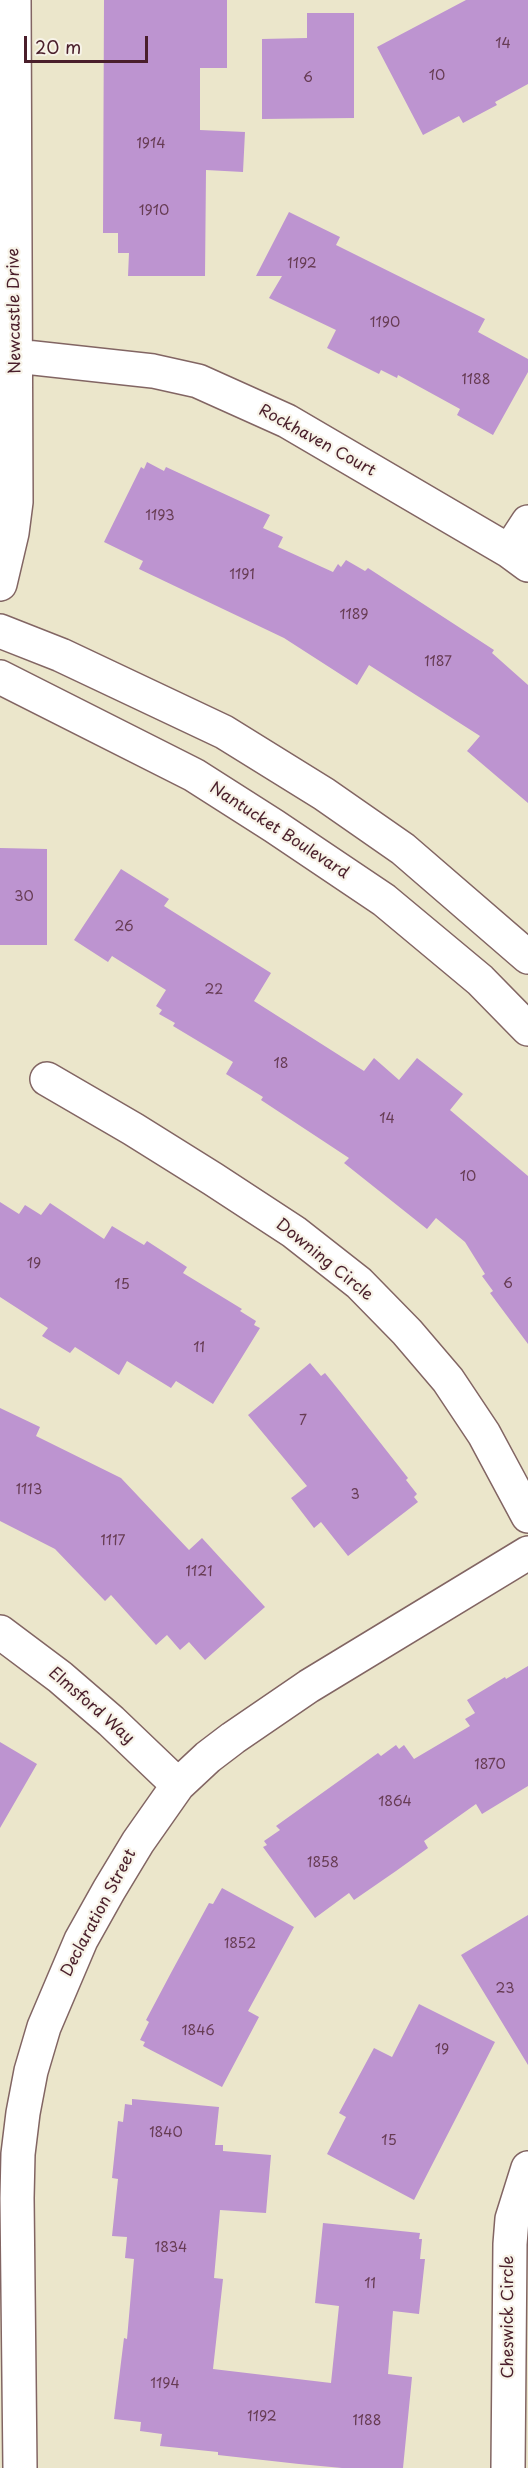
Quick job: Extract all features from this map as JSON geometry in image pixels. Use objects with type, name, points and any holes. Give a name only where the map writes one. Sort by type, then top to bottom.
[{"type":"street","name":"Newcastle Drive","points":[[0,584],[12,532],[16,502],[14,0]]},
{"type":"street","name":"Rockhaven Court","points":[[16,356],[141,369],[198,381],[287,421],[518,558]]},
{"type":"street","points":[[518,558],[528,522]]},
{"type":"street","points":[[0,631],[61,655],[224,732],[324,794],[403,849],[528,957]]},
{"type":"street","name":"Nantucket Boulevard","points":[[0,677],[194,775],[274,826],[384,900],[480,980],[528,1029]]},
{"type":"street","name":"Downing Circle","points":[[47,1079],[133,1129],[294,1232],[359,1283],[407,1332],[448,1380],[484,1434],[528,1516]]},
{"type":"street","name":"Declaration Street","points":[[20,2468],[16,2260],[18,2154],[31,2071],[44,2027],[81,1941],[138,1842],[178,1785],[233,1738],[277,1707],[371,1647],[528,1553]]},
{"type":"street","name":"Elmsford Way","points":[[0,1632],[69,1685],[178,1785]]},
{"type":"street","name":"Cheswick Circle","points":[[508,2468],[510,2244],[512,2219],[528,2168]]},
{"type":"building","points":[[104,0],[227,0],[227,68],[200,68],[200,130],[245,132],[243,172],[206,170],[205,276],[128,276],[129,253],[118,253],[118,233],[103,233]]},
{"type":"building","points":[[466,0],[528,0],[528,84],[495,102],[497,105],[463,123],[459,116],[423,135],[377,47]]},
{"type":"building","points":[[307,13],[354,13],[354,118],[262,119],[262,39],[307,38]]},
{"type":"building","points":[[289,212],[340,237],[336,245],[485,319],[478,332],[528,359],[528,372],[493,435],[457,415],[460,409],[398,375],[397,378],[381,370],[379,374],[327,348],[336,330],[269,298],[282,276],[256,276]]},
{"type":"building","points":[[147,462],[164,471],[166,467],[270,515],[263,528],[283,537],[278,547],[333,572],[338,564],[341,567],[346,560],[365,571],[368,568],[494,650],[492,653],[528,685],[528,803],[467,751],[480,736],[369,665],[357,685],[284,638],[139,569],[143,561],[104,542],[141,467],[144,469]]},
{"type":"building","points":[[0,848],[47,849],[47,945],[0,945]]},
{"type":"building","points":[[121,869],[169,899],[164,906],[271,973],[254,1001],[364,1071],[374,1058],[399,1080],[417,1058],[463,1094],[450,1110],[528,1176],[528,1344],[490,1293],[493,1291],[482,1276],[485,1274],[465,1242],[436,1218],[427,1229],[344,1163],[349,1158],[261,1100],[263,1097],[226,1074],[233,1062],[173,1026],[175,1023],[159,1014],[162,1010],[156,1006],[166,990],[112,956],[108,962],[74,940]]},
{"type":"building","points":[[0,1202],[19,1214],[25,1205],[41,1215],[50,1203],[104,1239],[112,1226],[144,1245],[147,1241],[187,1267],[183,1273],[242,1309],[240,1311],[256,1321],[254,1325],[260,1328],[213,1404],[176,1381],[171,1388],[127,1361],[119,1375],[75,1347],[70,1353],[42,1336],[48,1328],[0,1297]]},
{"type":"building","points":[[310,1363],[321,1376],[325,1373],[408,1478],[406,1480],[417,1494],[414,1497],[418,1502],[348,1556],[321,1522],[314,1528],[291,1498],[307,1486],[248,1415]]},
{"type":"building","points":[[0,1408],[40,1427],[36,1436],[121,1478],[189,1550],[202,1538],[265,1607],[205,1660],[189,1642],[180,1650],[167,1635],[156,1645],[111,1595],[105,1601],[55,1549],[0,1521]]},
{"type":"building","points":[[528,1666],[528,1786],[482,1814],[476,1804],[424,1841],[428,1848],[396,1871],[354,1900],[349,1893],[315,1918],[263,1847],[267,1845],[264,1841],[280,1830],[276,1826],[378,1753],[381,1756],[396,1745],[399,1749],[404,1745],[414,1759],[470,1726],[465,1719],[475,1713],[467,1700]]},
{"type":"building","points":[[0,1742],[37,1764],[0,1828]]},
{"type":"building","points":[[222,1888],[294,1927],[248,2011],[259,2017],[222,2087],[143,2046],[145,2042],[140,2040],[149,2022],[146,2020],[172,1971],[209,1903],[213,1904]]},
{"type":"building","points":[[528,1915],[528,2065],[461,1955]]},
{"type":"building","points":[[419,2004],[495,2042],[414,2200],[327,2154],[346,2117],[339,2113],[374,2048],[392,2057]]},
{"type":"building","points":[[132,2099],[219,2107],[215,2145],[223,2145],[223,2151],[271,2155],[266,2213],[220,2210],[214,2278],[223,2279],[213,2369],[331,2383],[339,2306],[315,2303],[323,2223],[420,2233],[419,2239],[422,2239],[420,2259],[425,2259],[419,2314],[393,2311],[388,2374],[412,2377],[403,2468],[342,2468],[218,2455],[218,2452],[160,2446],[162,2434],[140,2431],[141,2422],[114,2419],[124,2338],[127,2339],[134,2259],[125,2258],[127,2237],[112,2236],[118,2179],[112,2178],[118,2121],[123,2122],[125,2104],[132,2105]]}]
